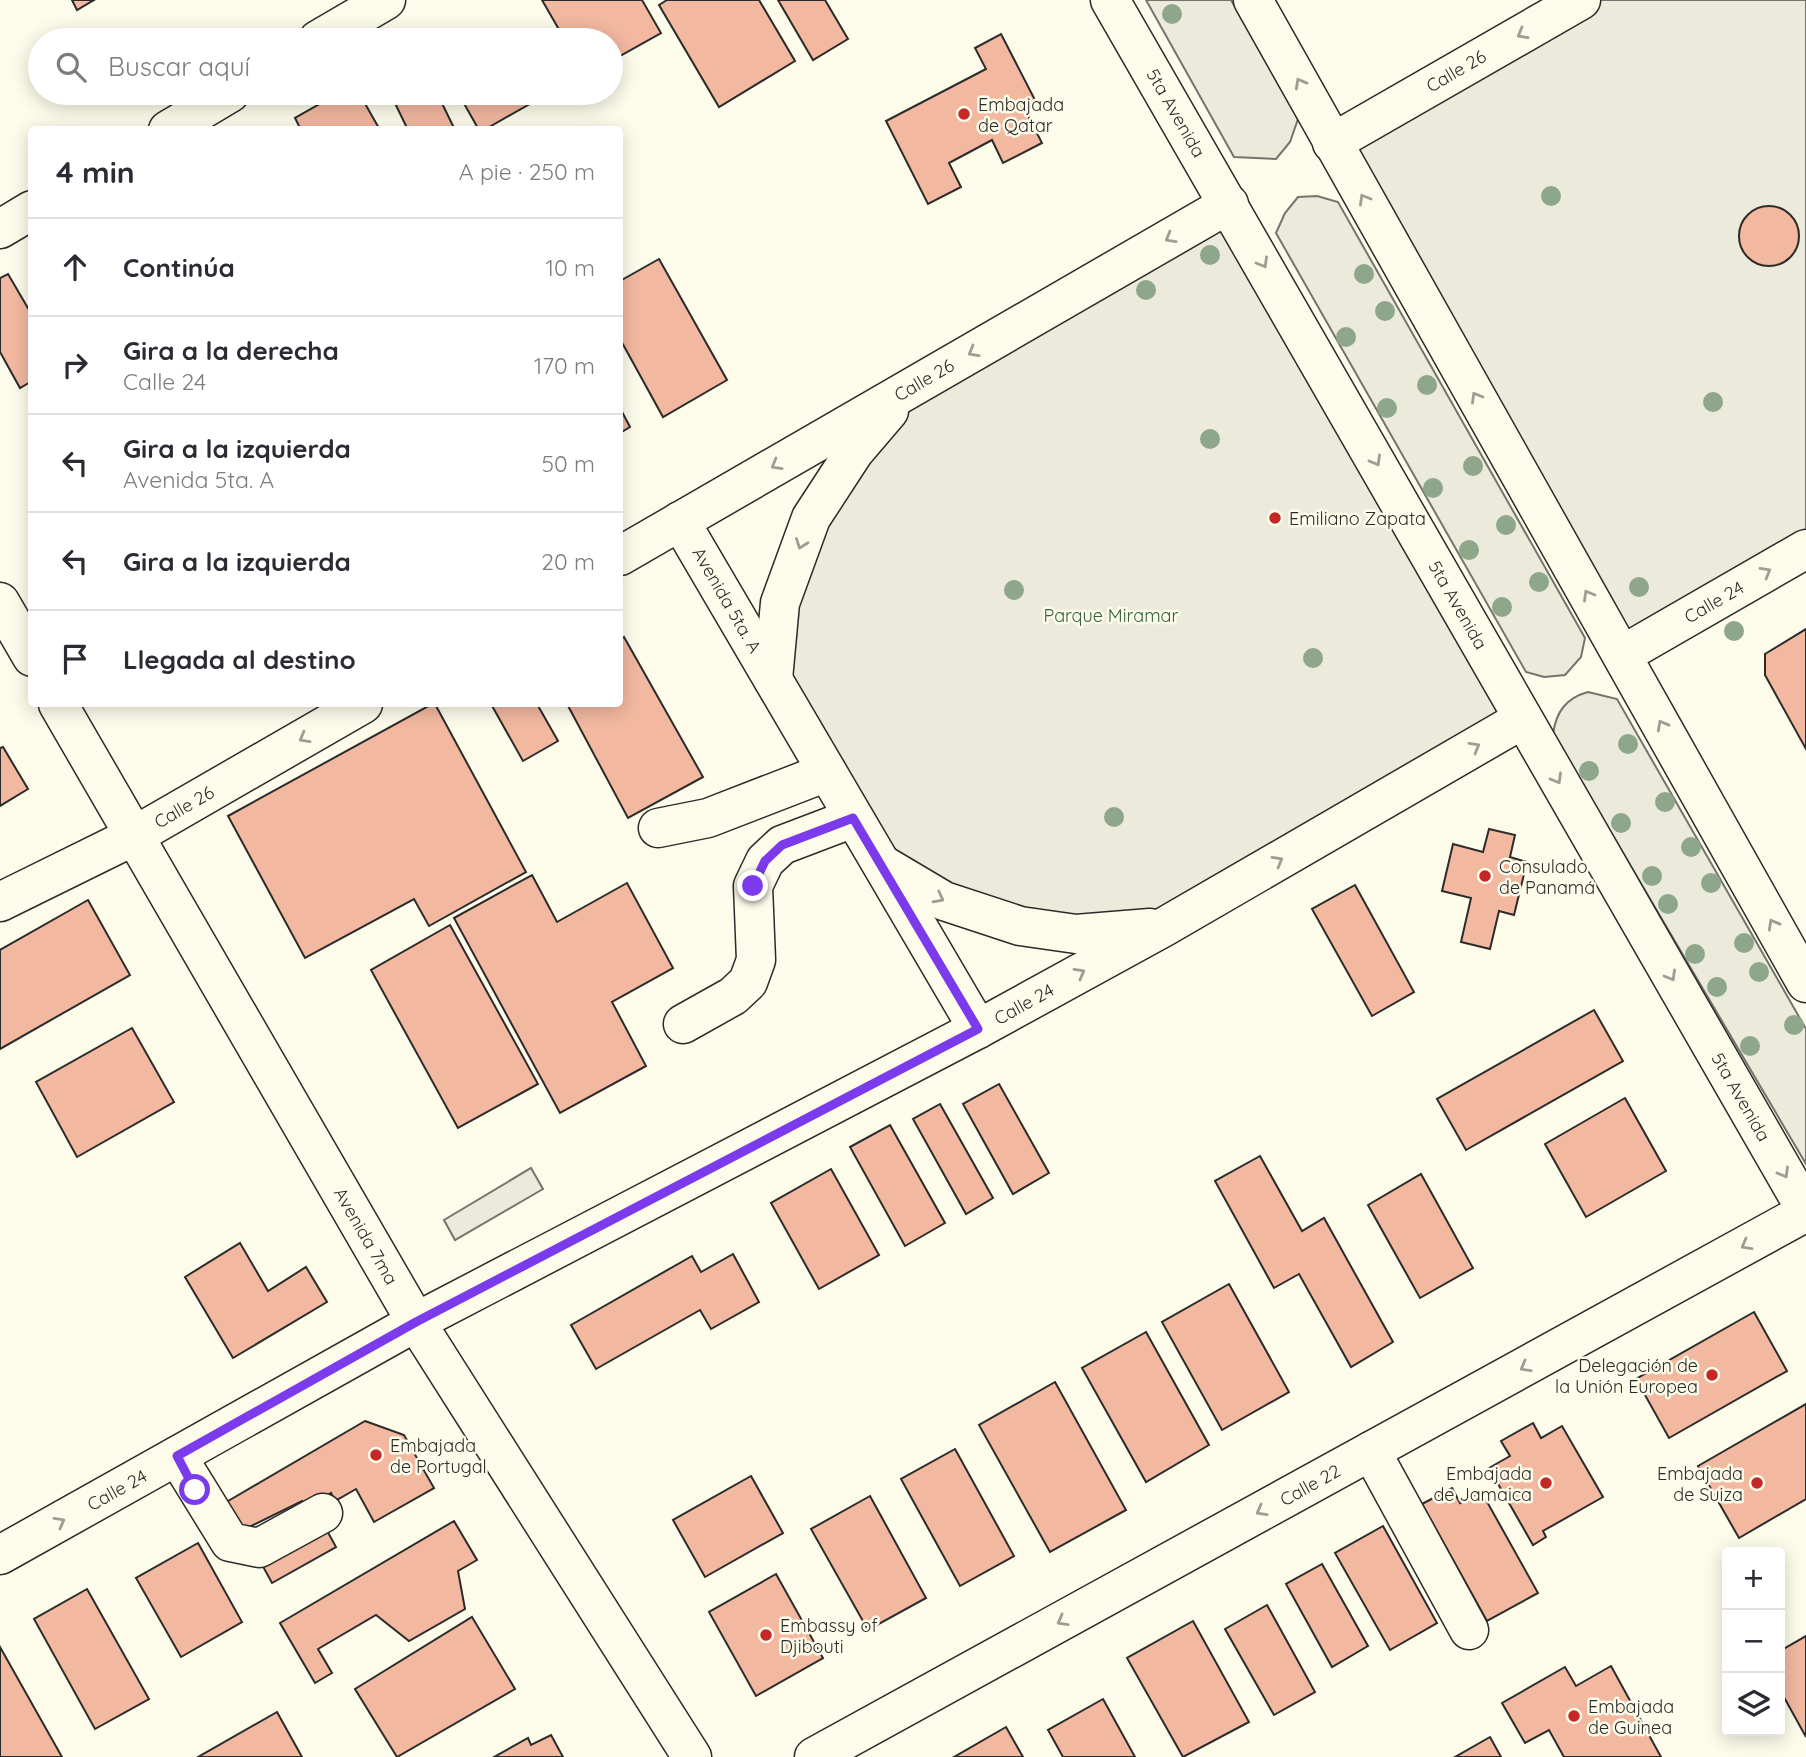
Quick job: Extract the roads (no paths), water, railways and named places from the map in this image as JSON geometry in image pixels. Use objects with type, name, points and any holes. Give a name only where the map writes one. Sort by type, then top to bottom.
[{"type":"main road","points":[[338,28],[386,0]]},
{"type":"main road","name":"5ta Avenida","points":[[1110,0],[1806,1211]]},
{"type":"main road","points":[[1253,0],[1806,984]]},
{"type":"main road","name":"Calle 26","points":[[1332,143],[1581,0]]},
{"type":"main road","points":[[174,126],[210,105]]},
{"type":"main road","name":"Calle 26","points":[[623,554],[1229,204]]},
{"type":"main road","points":[[0,229],[28,212]]},
{"type":"main road","name":"Avenida 5ta. A","points":[[773,679],[780,603],[811,518],[854,452],[909,388]]},
{"type":"main road","name":"Avenida 5ta. A","points":[[680,521],[978,1029]]},
{"type":"main road","name":"Calle 24","points":[[1622,654],[1806,549]]},
{"type":"main road","points":[[0,602],[28,650]]},
{"type":"main road","name":"Avenida 7ma","points":[[60,707],[416,1322],[692,1757]]},
{"type":"main road","name":"Calle 26","points":[[0,902],[134,836],[358,707]]},
{"type":"main road","name":"Calle 24","points":[[0,1555],[416,1322],[978,1029],[1164,927],[1523,719]]},
{"type":"main road","points":[[658,828],[708,818],[827,772]]},
{"type":"main road","points":[[683,1024],[733,996],[748,982],[756,960],[753,886],[765,861],[782,845],[853,818]]},
{"type":"main road","name":"Avenida 5ta. A","points":[[881,863],[944,901],[1020,926],[1076,934],[1164,927]]},
{"type":"main road","name":"Calle 22","points":[[814,1757],[1806,1211]]},
{"type":"main road","points":[[1371,1451],[1469,1630]]},
{"type":"main road","points":[[177,1456],[229,1542],[259,1548],[323,1513]]},
{"type":"place","name":"Embajada de Qatar","points":[[964,114]]},
{"type":"place","name":"Emiliano Zapata","points":[[1275,518]]},
{"type":"place","name":"Consulado de Panamá","points":[[1485,876]]},
{"type":"place","name":"Delegación de la Unión Europea","points":[[1712,1375]]},
{"type":"place","name":"Embajada de Portugal","points":[[376,1455]]},
{"type":"place","name":"Embajada de Jamaica","points":[[1546,1483]]},
{"type":"place","name":"Embajada de Suiza","points":[[1757,1483]]},
{"type":"place","name":"Embassy of Djibouti","points":[[766,1635]]},
{"type":"place","name":"Embajada de Guinea","points":[[1574,1716]]},
{"type":"park label","name":"Parque Miramar","points":[[1111,615]]}]
